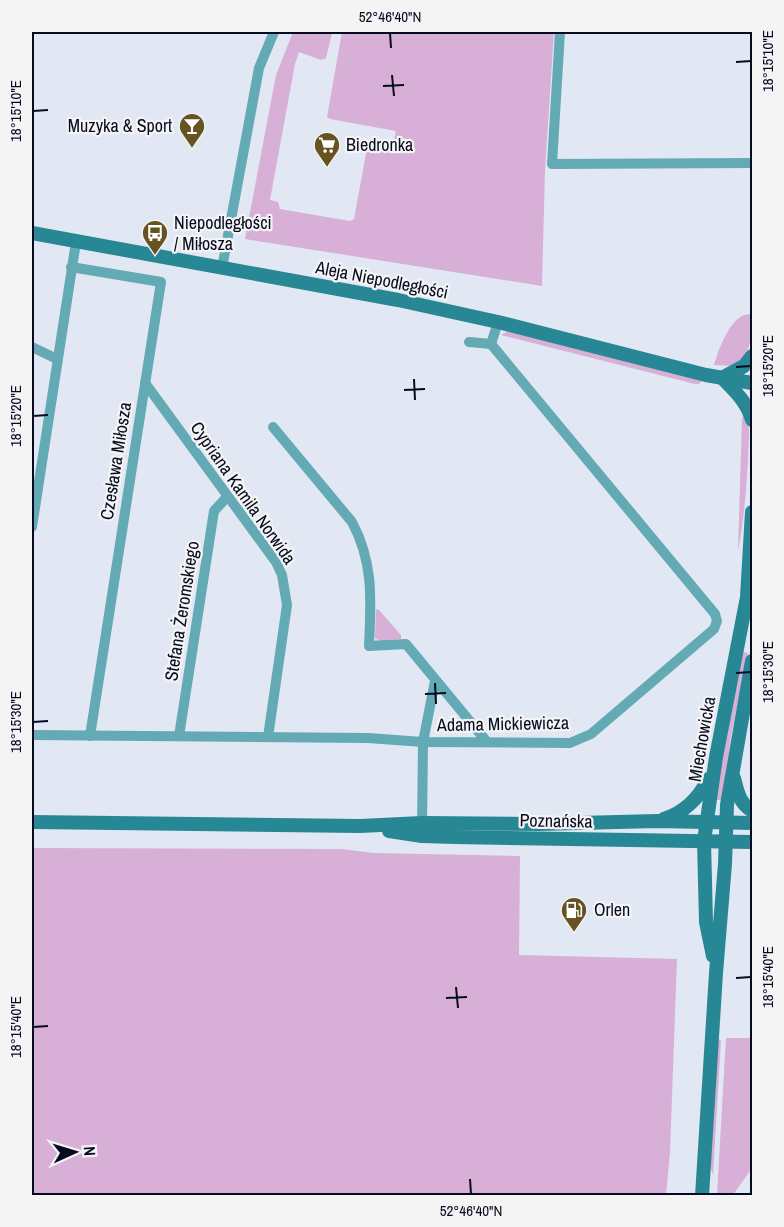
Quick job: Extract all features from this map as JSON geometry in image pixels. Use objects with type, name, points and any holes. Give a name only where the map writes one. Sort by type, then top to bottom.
[{"type":"street","points":[[222,268],[259,68],[274,32]]},
{"type":"street","points":[[560,32],[552,164],[753,162]]},
{"type":"street","name":"Aleja Niepodległości","points":[[32,233],[398,300],[498,322],[722,378],[753,383]]},
{"type":"street","points":[[32,527],[34,494],[76,242]]},
{"type":"street","name":"Czesława Miłosza","points":[[71,267],[161,282],[90,736]]},
{"type":"street","points":[[469,342],[491,344],[498,322]]},
{"type":"street","name":"Adama Mickiewicza","points":[[32,735],[368,738],[423,742],[570,743],[591,735],[714,629],[717,621],[715,614],[491,344]]},
{"type":"street","points":[[32,347],[57,359]]},
{"type":"street","points":[[753,356],[744,366],[722,378],[742,397],[753,420]]},
{"type":"street","name":"Cypriana Kamila Norwida","points":[[145,383],[276,562],[282,574],[287,605],[268,737]]},
{"type":"street","points":[[273,427],[352,522],[361,539],[368,562],[371,587],[369,645],[406,645],[487,742]]},
{"type":"street","name":"Stefana Żeromskiego","points":[[179,736],[214,511],[227,497]]},
{"type":"street","name":"Miechowicka","points":[[716,973],[706,922],[704,841],[716,757],[747,597],[753,512]]},
{"type":"street","name":"Miechowicka","points":[[702,1196],[726,822],[732,770],[753,661]]},
{"type":"street","points":[[422,829],[423,742],[435,681]]},
{"type":"street","points":[[657,821],[676,815],[700,795],[716,757]]},
{"type":"street","points":[[732,770],[739,797],[743,804],[753,811]]},
{"type":"street","name":"Poznańska","points":[[422,829],[657,821],[753,823]]},
{"type":"street","name":"Poznańska","points":[[32,822],[360,826],[575,840],[753,842]]},
{"type":"shaded area","points":[[293,32],[332,33],[326,58],[321,60],[299,52],[270,200],[278,202],[280,209],[350,221],[354,219],[367,148],[376,143],[393,145],[396,131],[327,117],[342,32],[554,32],[545,170],[542,286],[245,239],[276,75]]},
{"type":"shaded area","points":[[750,314],[751,337],[746,353],[735,366],[714,365],[727,333],[743,315]]},
{"type":"shaded area","points":[[508,331],[703,380],[695,384],[501,335]]},
{"type":"shaded area","points":[[747,414],[748,461],[738,551],[742,419]]},
{"type":"shaded area","points":[[376,609],[401,635],[401,639],[380,641],[375,638]]},
{"type":"shaded area","points":[[742,652],[748,653],[731,736],[722,800],[715,800],[726,735]]},
{"type":"shaded area","points":[[32,848],[341,849],[374,853],[520,856],[519,955],[677,959],[670,1152],[666,1195],[32,1195]]},
{"type":"shaded area","points":[[716,1036],[721,1041],[713,1175],[710,1166]]},
{"type":"shaded area","points":[[726,1038],[752,1038],[752,1168],[733,1195],[717,1195]]},
{"type":"place","name":"Muzyka & Sport","points":[[192,149]]},
{"type":"place","name":"Biedronka","points":[[327,168]]},
{"type":"place","name":"Niepodległości / Miłosza","points":[[155,256]]},
{"type":"place","name":"Orlen","points":[[574,933]]}]
